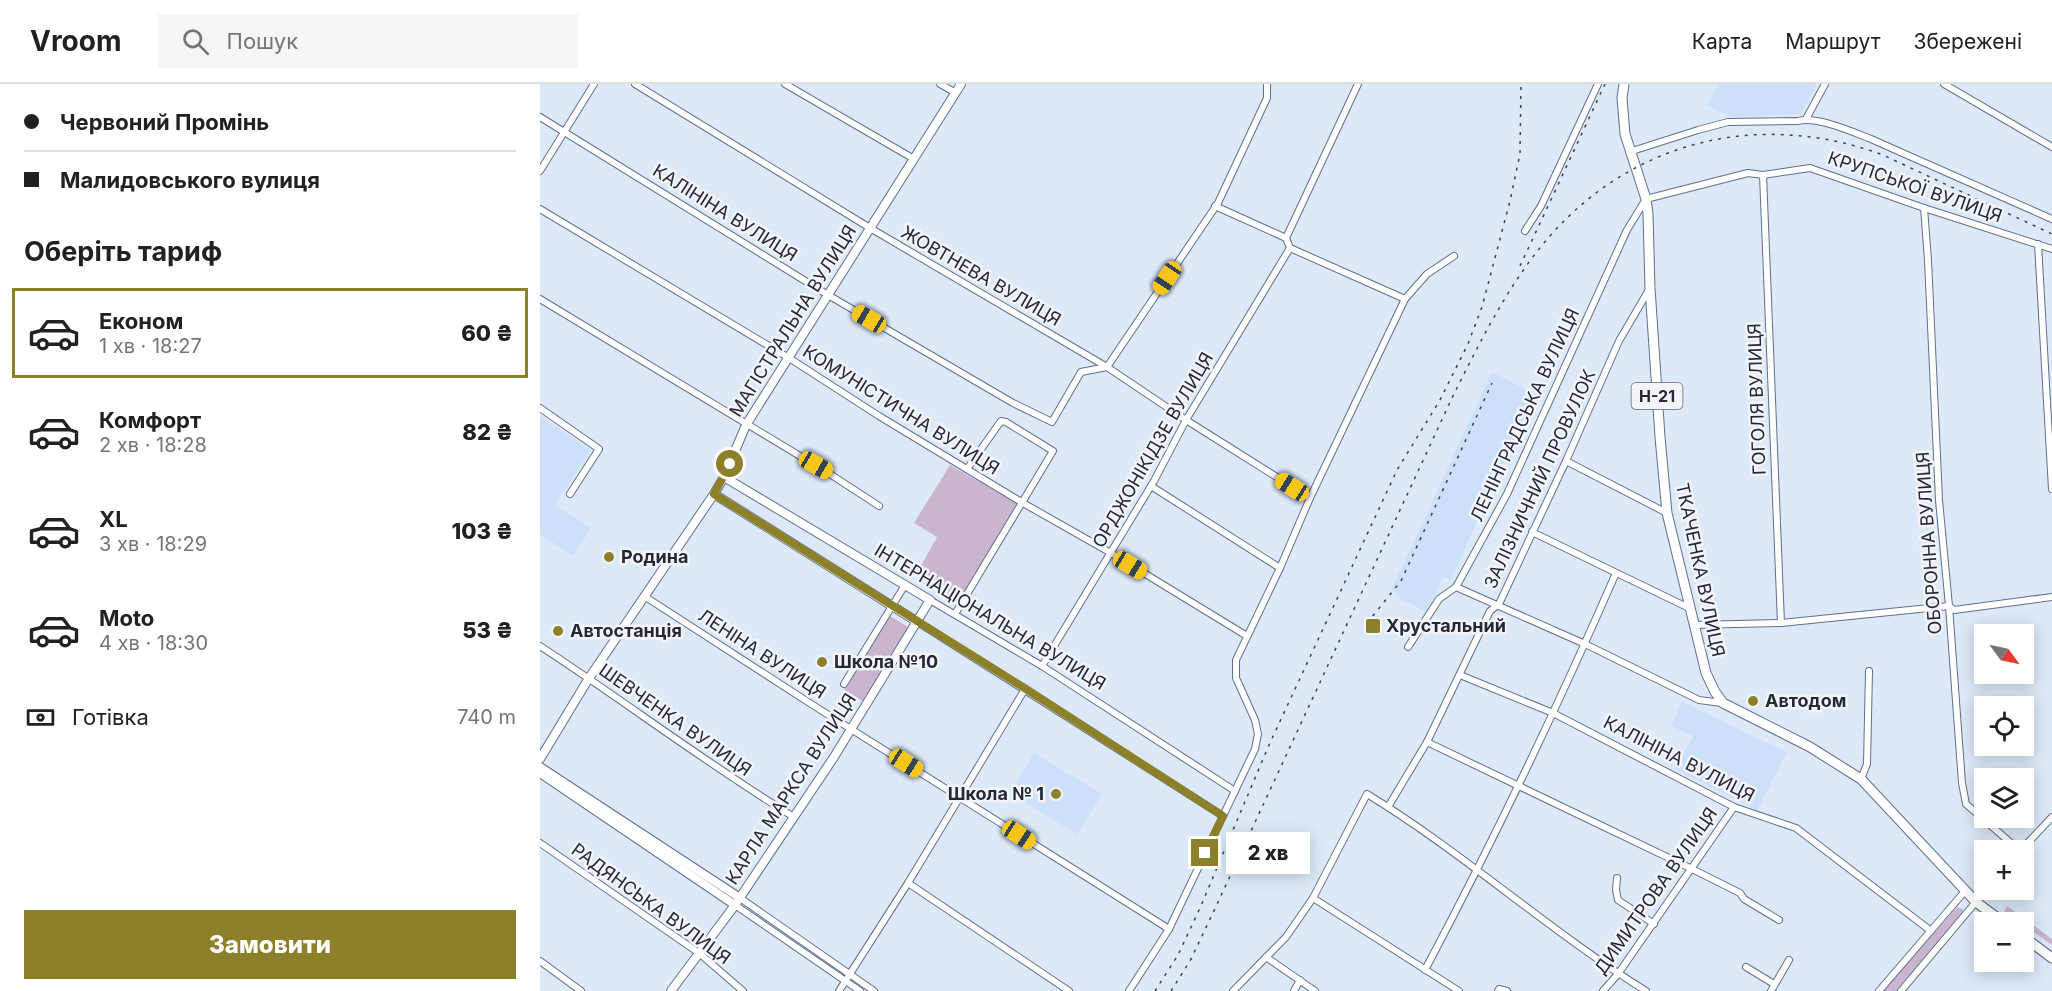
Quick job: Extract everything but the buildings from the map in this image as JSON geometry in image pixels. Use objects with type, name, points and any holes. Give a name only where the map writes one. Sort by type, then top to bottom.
[{"type":"main road","name":"ТКАЧЕНКА ВУЛИЦЯ","points":[[1624,84],[1623,116],[1629,152],[1646,198],[1648,214],[1650,288],[1667,513],[1706,673],[1714,692],[1723,703]]},
{"type":"main road","points":[[1723,703],[1810,747],[1862,779],[1965,891],[1990,912]]},
{"type":"main road","points":[[2034,944],[2052,958]]},
{"type":"street","points":[[540,171],[594,84]]},
{"type":"street","name":"ЖОВТНЕВА ВУЛИЦЯ","points":[[635,84],[870,228],[1107,367],[1310,498]]},
{"type":"street","points":[[785,84],[914,159]]},
{"type":"street","points":[[940,84],[956,93]]},
{"type":"street","name":"МАГІСТРАЛЬНА ВУЛИЦЯ","points":[[540,759],[589,678],[714,494],[724,477],[746,425],[961,84]]},
{"type":"street","points":[[1107,367],[1215,206],[1267,98],[1267,84]]},
{"type":"street","points":[[1286,238],[1358,84]]},
{"type":"street","points":[[1525,231],[1541,206],[1598,84]]},
{"type":"street","points":[[1806,119],[1825,84]]},
{"type":"street","points":[[1945,84],[2052,147]]},
{"type":"street","name":"КАЛІНІНА ВУЛИЦЯ","points":[[540,117],[828,294],[1013,403],[1053,422],[1082,372],[1107,367]]},
{"type":"street","points":[[1629,152],[1698,129],[1728,122],[1798,122],[1806,119],[1846,129],[1871,139],[2052,219]]},
{"type":"street","name":"КРУПСЬКОЇ ВУЛИЦЯ","points":[[1646,198],[1748,173],[1763,175],[1810,168],[2052,249]]},
{"type":"street","name":"ГОГОЛЯ ВУЛИЦЯ","points":[[1763,175],[1781,623]]},
{"type":"street","name":"ЛЕНІНГРАДСЬКА ВУЛИЦЯ","points":[[1408,647],[1439,599],[1456,587],[1507,494],[1627,230],[1646,198]]},
{"type":"street","points":[[1215,206],[1286,238],[1290,248],[1405,299]]},
{"type":"street","name":"ОБОРОННА ВУЛИЦЯ","points":[[1924,208],[1939,501],[1962,783],[1966,804],[2008,840]]},
{"type":"street","name":"КОМУНІСТИЧНА ВУЛИЦЯ","points":[[540,209],[789,357],[1023,503],[1111,553],[1247,636]]},
{"type":"street","points":[[2038,244],[2052,489]]},
{"type":"street","name":"ОРДЖОНІКІДЗЕ ВУЛИЦЯ","points":[[1042,666],[1151,486],[1186,420],[1290,248]]},
{"type":"street","points":[[1129,991],[1169,928],[1256,749],[1258,734],[1255,720],[1236,678],[1236,660],[1405,299],[1427,274],[1454,256]]},
{"type":"street","name":"ЗАЛІЗНИЧНИЙ ПРОВУЛОК","points":[[1389,807],[1427,742],[1490,611],[1499,604],[1566,461],[1619,340],[1650,288]]},
{"type":"street","points":[[540,299],[879,506]]},
{"type":"street","points":[[540,408],[599,449],[570,494]]},
{"type":"street","points":[[955,614],[1053,451],[1006,422],[998,423],[968,469]]},
{"type":"street","points":[[1566,461],[1667,513]]},
{"type":"street","name":"ІНТЕРНАЦІОНАЛЬНА ВУЛИЦЯ","points":[[724,477],[1042,666],[1235,791]]},
{"type":"street","points":[[1151,486],[1280,568]]},
{"type":"street","points":[[714,494],[1026,689],[1223,816]]},
{"type":"street","points":[[1532,532],[1689,608]]},
{"type":"street","points":[[1425,969],[1478,871],[1519,786],[1616,573]]},
{"type":"street","points":[[844,684],[904,585]]},
{"type":"street","points":[[1456,587],[1499,604],[1700,700],[1723,703]]},
{"type":"street","name":"ЛЕНІНА ВУЛИЦЯ","points":[[644,596],[1169,928]]},
{"type":"street","points":[[1693,625],[1781,623],[1949,606],[1954,609],[2052,597]]},
{"type":"street","name":"КАРЛА МАРКСА ВУЛИЦЯ","points":[[671,991],[737,902],[794,817],[852,729],[930,600]]},
{"type":"street","name":"ШЕВЧЕНКА ВУЛИЦЯ","points":[[540,646],[756,794],[794,817]]},
{"type":"street","points":[[1862,779],[1867,764],[1869,671]]},
{"type":"street","name":"КАЛІНІНА ВУЛИЦЯ","points":[[1460,675],[1553,712],[1734,807],[1796,828],[1931,931]]},
{"type":"street","points":[[839,991],[908,883],[1026,689]]},
{"type":"street","points":[[1427,742],[1740,893],[1744,899],[1779,920]]},
{"type":"street","points":[[540,767],[737,902],[860,991]]},
{"type":"street","points":[[540,773],[874,991]]},
{"type":"street","points":[[1233,991],[1286,937],[1313,898],[1367,794],[1389,807],[1618,974],[1646,991]]},
{"type":"street","name":"ДИМИТРОВА ВУЛИЦЯ","points":[[1603,991],[1654,924],[1734,807]]},
{"type":"street","points":[[2030,840],[2052,817]]},
{"type":"street","name":"РАДЯНСЬКА ВУЛИЦЯ","points":[[540,843],[699,953],[744,991]]},
{"type":"street","points":[[1617,878],[1618,900],[1654,924]]},
{"type":"street","points":[[908,883],[1069,991]]},
{"type":"street","points":[[1879,991],[1965,891]]},
{"type":"street","points":[[1313,898],[1459,991]]},
{"type":"street","points":[[1901,991],[1976,902]]},
{"type":"street","points":[[1266,957],[1315,991]]},
{"type":"street","points":[[1771,991],[1789,960]]},
{"type":"street","points":[[540,961],[581,991]]},
{"type":"street","points":[[1746,967],[1774,984]]},
{"type":"street","points":[[1294,991],[1299,980]]},
{"type":"street","points":[[1498,991],[1499,989],[1507,991]]},
{"type":"shaded area","points":[[1719,84],[1817,84],[1801,114],[1731,117],[1707,105]]},
{"type":"shaded area","points":[[1492,372],[1535,394],[1451,580],[1443,577],[1427,612],[1402,600],[1391,588]]},
{"type":"shaded area","points":[[540,416],[591,450],[555,505],[591,528],[573,556],[540,534]]},
{"type":"shaded area","points":[[950,465],[1020,505],[961,601],[916,575],[937,537],[914,523]]},
{"type":"shaded area","points":[[890,616],[910,628],[864,702],[844,690]]},
{"type":"shaded area","points":[[1682,702],[1787,752],[1757,810],[1675,769],[1693,736],[1671,726]]},
{"type":"shaded area","name":"Школа № 1","points":[[1034,753],[1102,794],[1077,834],[1010,793]]},
{"type":"shaded area","points":[[2007,906],[2015,912],[2005,912]]},
{"type":"shaded area","points":[[1957,907],[1963,909],[1963,915],[1897,991],[1883,991]]},
{"type":"shaded area","points":[[2034,926],[2052,939],[2052,945],[2034,932]]},
{"type":"railway","points":[[1155,991],[1178,955],[1200,908],[1269,745],[1397,470],[1440,400],[1468,344],[1482,307],[1520,154],[1521,84]]},
{"type":"railway","points":[[1520,266],[1605,84]]},
{"type":"railway","points":[[1171,991],[1190,961],[1452,398],[1488,329],[1530,261],[1563,222],[1597,192],[1633,169],[1672,151],[1713,140],[1755,135],[1797,136],[1840,142],[1883,155],[2052,234]]},
{"type":"railway","points":[[1367,623],[1401,581],[1492,383]]},
{"type":"place","name":"Родина","points":[[609,557]]},
{"type":"place","name":"Хрустальний","points":[[1373,626]]},
{"type":"place","name":"Автостанція","points":[[558,631]]},
{"type":"place","name":"Школа №10","points":[[822,662]]},
{"type":"place","name":"Автодом","points":[[1753,701]]},
{"type":"place","name":"Школа № 1","points":[[1056,794]]},
{"type":"route","points":[[730,464],[714,494],[1026,689],[1223,816],[1205,853]]}]
